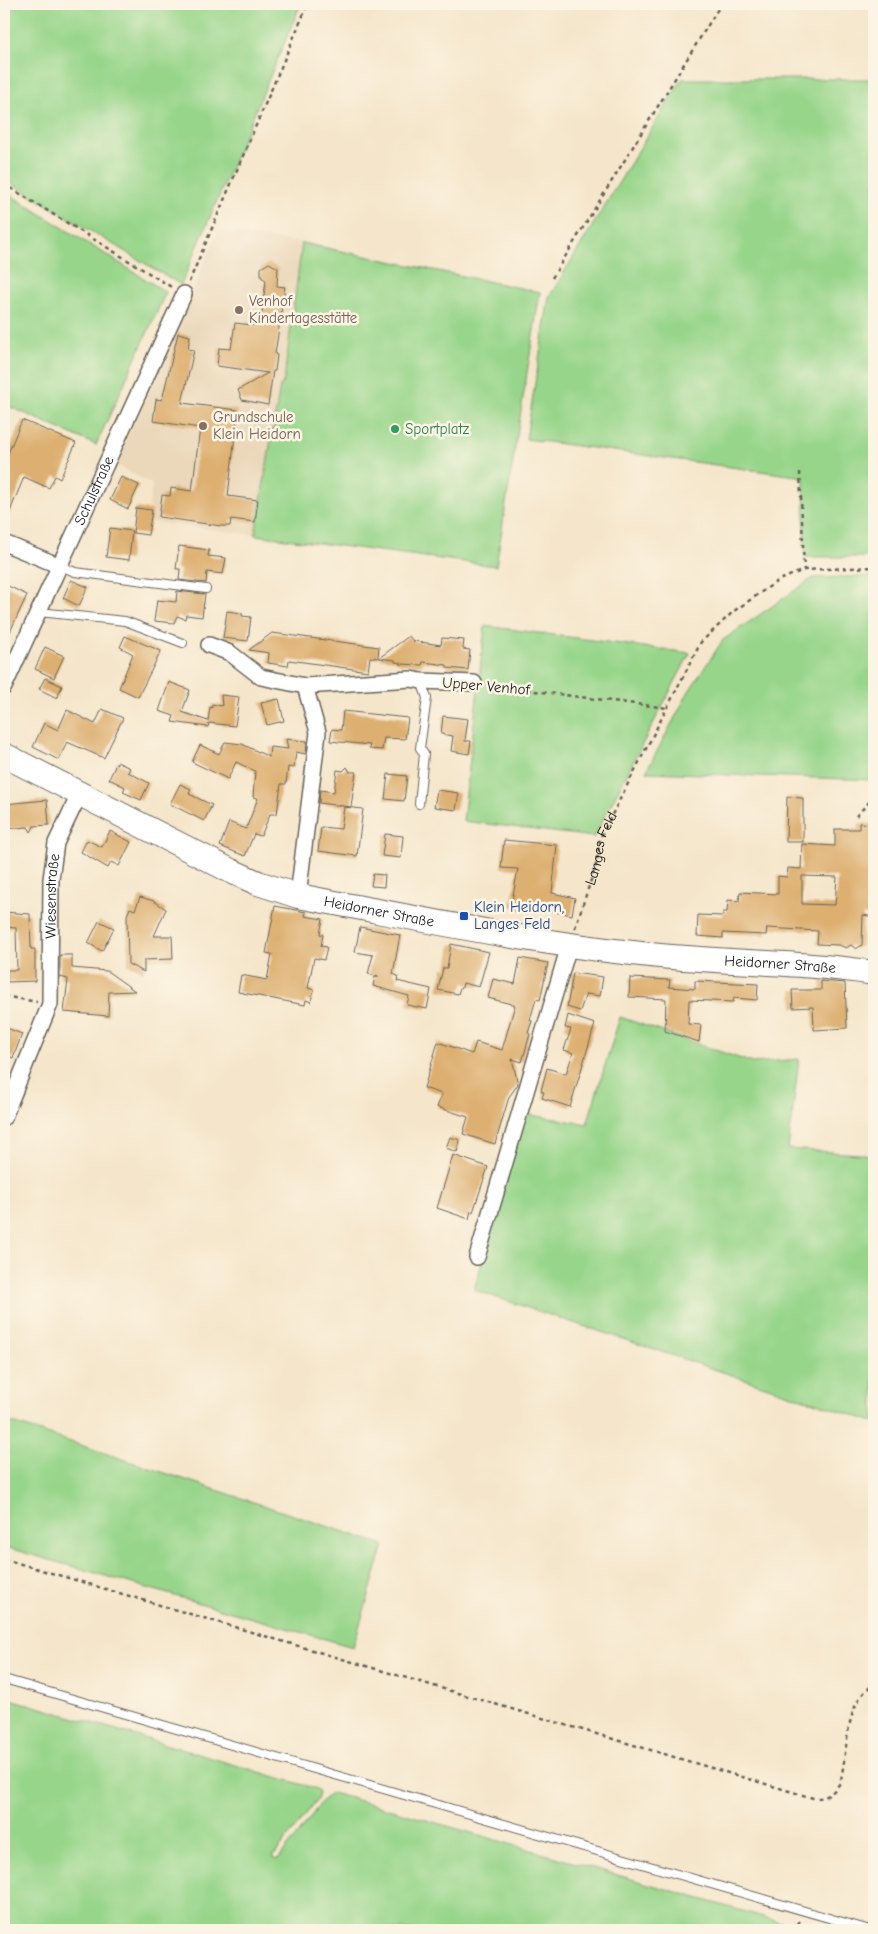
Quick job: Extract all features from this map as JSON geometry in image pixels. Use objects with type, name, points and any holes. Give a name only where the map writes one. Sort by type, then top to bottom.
[{"type":"main road","name":"Heidorner Straße","points":[[4,755],[231,871],[258,883],[298,896],[569,946],[644,955],[830,966],[874,973]]},
{"type":"street","name":"Schulstraße","points":[[4,687],[184,294]]},
{"type":"street","points":[[4,543],[60,566]]},
{"type":"street","name":"Upper Venhof","points":[[209,645],[230,653],[261,677],[305,686],[411,679],[474,683]]},
{"type":"street","points":[[298,896],[318,732],[305,686]]},
{"type":"street","name":"Wiesenstraße","points":[[4,1117],[50,1004],[51,879],[56,843],[79,795]]},
{"type":"street","points":[[477,1257],[569,946]]},
{"type":"lane","points":[[60,566],[75,572],[206,589]]},
{"type":"lane","points":[[39,612],[125,621],[183,643]]},
{"type":"lane","points":[[419,804],[424,754],[420,748],[427,698],[422,681]]},
{"type":"lane","points":[[4,1679],[870,1930]]},
{"type":"path","points":[[4,184],[184,294],[308,4]]},
{"type":"path","points":[[552,278],[721,4]]},
{"type":"path","points":[[800,472],[804,570]]},
{"type":"path","name":"Langes Feld","points":[[569,946],[597,862],[600,838],[701,642],[742,606],[779,580],[804,570],[874,567]]},
{"type":"path","name":"Upper Venhof","points":[[474,683],[667,708]]},
{"type":"path","points":[[856,816],[874,796]]},
{"type":"path","points":[[4,996],[50,1004]]},
{"type":"path","points":[[4,1559],[724,1770],[813,1798],[827,1797],[835,1791],[840,1782],[854,1706],[865,1690],[874,1685]]},
{"type":"shaded area","points":[[218,231],[302,243],[284,380],[280,387],[255,535],[147,521],[152,484],[114,464],[156,377]]},
{"type":"green space","points":[[4,4],[301,4],[181,285],[4,179]]},
{"type":"green space","points":[[682,79],[874,79],[874,557],[805,557],[804,477],[526,439],[549,297]]},
{"type":"green space","points":[[4,191],[166,292],[96,445],[4,404]]},
{"type":"green space","name":"Sportplatz","points":[[302,243],[540,292],[496,566],[255,535],[280,387],[284,380]]},
{"type":"green space","points":[[874,576],[874,780],[646,772],[689,691],[723,640],[813,578]]},
{"type":"green space","points":[[485,626],[690,653],[594,837],[463,821]]},
{"type":"green space","points":[[620,1017],[753,1063],[799,1059],[788,1149],[874,1155],[874,1422],[474,1290],[525,1114],[587,1124]]},
{"type":"green space","points":[[4,1420],[384,1545],[353,1647],[8,1548],[4,1544]]},
{"type":"green space","points":[[4,1697],[317,1789],[319,1792],[317,1800],[273,1857],[278,1860],[324,1799],[333,1793],[791,1925],[791,1927],[789,1930],[227,1930],[229,1927],[225,1923],[220,1927],[209,1926],[200,1930],[4,1930]]},
{"type":"building","points":[[269,263],[278,268],[277,286],[285,287],[275,354],[277,355],[275,371],[273,371],[268,405],[242,400],[238,390],[268,373],[217,366],[219,348],[231,349],[235,323],[260,326],[266,280],[261,277],[261,268]]},
{"type":"building","points":[[178,333],[190,336],[188,349],[194,350],[182,403],[238,410],[228,496],[258,500],[255,522],[231,519],[230,526],[221,526],[159,517],[162,495],[170,496],[171,488],[192,491],[200,428],[153,421],[156,399],[162,400]]},
{"type":"building","points":[[22,420],[76,443],[60,479],[55,476],[49,488],[24,477],[4,526],[4,463]]},
{"type":"building","points":[[121,477],[139,485],[128,509],[110,500]]},
{"type":"building","points":[[136,508],[152,510],[148,535],[133,533]]},
{"type":"building","points":[[110,528],[132,531],[129,560],[106,557]]},
{"type":"building","points":[[179,546],[209,550],[208,556],[226,558],[223,574],[207,572],[206,583],[179,580],[180,569],[176,569]]},
{"type":"building","points":[[71,580],[88,587],[79,606],[63,598]]},
{"type":"building","points":[[4,584],[27,595],[4,645]]},
{"type":"building","points":[[177,591],[205,594],[202,617],[186,615],[185,619],[177,616],[174,623],[154,621],[157,600],[176,602]]},
{"type":"building","points":[[227,611],[242,613],[242,616],[251,617],[248,641],[223,638]]},
{"type":"building","points":[[272,633],[379,647],[378,658],[370,657],[368,671],[289,660],[288,666],[268,663],[269,653],[249,650]]},
{"type":"building","points":[[125,636],[161,651],[138,697],[119,688],[133,654],[120,647]]},
{"type":"building","points":[[409,636],[413,641],[441,645],[442,638],[464,640],[463,649],[470,650],[468,670],[447,668],[447,665],[423,662],[422,665],[400,664],[395,662],[395,660],[379,658]]},
{"type":"building","points":[[45,647],[64,656],[54,678],[35,669]]},
{"type":"building","points":[[45,678],[62,686],[57,698],[39,689]]},
{"type":"building","points":[[169,682],[190,690],[182,712],[208,721],[212,704],[222,706],[221,695],[239,697],[235,726],[209,723],[208,727],[172,722],[174,716],[159,711]]},
{"type":"building","points":[[279,699],[284,721],[267,725],[261,703]]},
{"type":"building","points":[[102,709],[123,718],[104,758],[67,742],[59,760],[33,747],[44,723],[58,730],[67,710],[95,724]]},
{"type":"building","points":[[343,711],[408,718],[405,739],[384,738],[382,750],[369,749],[370,745],[330,741],[332,729],[341,730]]},
{"type":"building","points":[[443,716],[468,719],[465,741],[471,741],[469,754],[451,751],[453,736],[441,734]]},
{"type":"building","points":[[286,739],[307,741],[306,754],[296,752],[294,768],[288,767],[286,784],[281,784],[277,814],[270,814],[261,836],[254,834],[245,856],[220,846],[229,822],[246,829],[258,798],[253,797],[255,771],[236,762],[228,779],[192,762],[200,745],[219,754],[225,742],[242,744],[269,757],[270,747],[288,749]]},
{"type":"building","points":[[117,762],[130,768],[128,772],[149,783],[141,800],[123,792],[125,787],[109,779]]},
{"type":"building","points":[[347,767],[350,772],[356,772],[351,807],[319,803],[320,790],[334,792],[337,770],[343,771]]},
{"type":"building","points":[[388,774],[407,776],[404,801],[385,799]]},
{"type":"building","points":[[180,784],[191,789],[189,794],[212,805],[204,821],[170,804]]},
{"type":"building","points":[[437,790],[459,793],[456,810],[434,807]]},
{"type":"building","points":[[787,797],[803,798],[803,842],[786,842]]},
{"type":"building","points":[[47,800],[49,825],[34,826],[31,832],[28,827],[4,829],[4,804]]},
{"type":"building","points":[[344,807],[363,809],[357,856],[318,851],[321,827],[341,829]]},
{"type":"building","points":[[859,823],[874,824],[874,917],[863,915],[862,945],[856,949],[851,945],[846,948],[839,945],[817,944],[818,931],[767,928],[766,935],[723,933],[723,938],[697,936],[698,915],[723,916],[723,912],[727,912],[728,900],[739,901],[740,892],[778,894],[778,876],[787,877],[788,868],[801,869],[802,844],[835,846],[835,829],[859,829]],"holes":[[[802,876],[837,877],[835,905],[802,904]]]},
{"type":"building","points":[[110,831],[131,842],[119,866],[111,862],[108,868],[81,852],[87,840],[102,847]]},
{"type":"building","points":[[385,834],[403,836],[401,858],[382,856]]},
{"type":"building","points":[[504,840],[557,845],[552,893],[575,898],[572,915],[532,907],[531,913],[511,906],[518,869],[501,868]]},
{"type":"building","points":[[373,874],[385,875],[384,887],[371,886]]},
{"type":"building","points":[[140,897],[154,901],[166,909],[154,936],[172,936],[173,959],[144,960],[144,972],[128,964],[127,915],[130,908],[135,910]]},
{"type":"building","points":[[275,906],[306,912],[305,916],[323,919],[320,934],[323,935],[321,946],[327,947],[324,960],[314,958],[308,988],[314,990],[311,1002],[306,1000],[305,1005],[238,992],[241,975],[267,980],[272,954],[266,953]]},
{"type":"building","points":[[4,912],[30,914],[31,949],[35,949],[35,981],[7,982],[7,970],[17,970],[16,928],[4,927]]},
{"type":"building","points":[[99,921],[114,928],[102,951],[88,943]]},
{"type":"building","points":[[360,927],[400,935],[393,974],[398,976],[397,981],[431,989],[427,1009],[407,1005],[409,996],[373,986],[375,977],[379,977],[368,974],[373,955],[355,952]]},
{"type":"building","points":[[451,944],[489,952],[479,987],[463,983],[458,994],[438,990],[443,968],[447,968]]},
{"type":"building","points":[[60,955],[72,955],[72,968],[107,971],[135,991],[109,992],[108,1016],[64,1012],[68,979],[60,977]]},
{"type":"building","points":[[520,958],[548,963],[540,1000],[536,999],[530,1020],[532,1021],[528,1033],[530,1034],[522,1062],[512,1059],[518,1084],[509,1097],[495,1144],[463,1134],[468,1117],[437,1107],[442,1094],[424,1088],[438,1042],[472,1054],[476,1042],[502,1050],[515,1005],[488,998],[493,979],[515,984]]},
{"type":"building","points":[[573,973],[603,977],[600,996],[586,994],[580,1011],[567,1007]]},
{"type":"building","points":[[630,978],[670,980],[669,987],[695,989],[695,981],[758,984],[757,1000],[734,998],[733,1002],[689,1000],[688,1024],[701,1025],[699,1042],[665,1031],[666,999],[629,997]]},
{"type":"building","points":[[821,981],[845,983],[847,1028],[814,1030],[813,1007],[793,1008],[792,990],[821,990]]},
{"type":"building","points":[[568,1015],[595,1024],[570,1107],[542,1098],[544,1092],[541,1091],[547,1068],[566,1074],[573,1053],[564,1050],[571,1029],[565,1028]]},
{"type":"building","points":[[4,1027],[22,1034],[13,1058],[4,1054]]},
{"type":"building","points":[[450,1137],[460,1140],[457,1152],[446,1148]]},
{"type":"building","points":[[453,1155],[488,1167],[469,1219],[437,1208]]},
{"type":"place","name":"Venhof Kindertagesstätte","points":[[239,310]]},
{"type":"place","name":"Grundschule Klein Heidorn","points":[[203,426]]},
{"type":"place","name":"Sportplatz","points":[[395,429]]},
{"type":"place","name":"Klein Heidorn, Langes Feld","points":[[464,916]]}]
